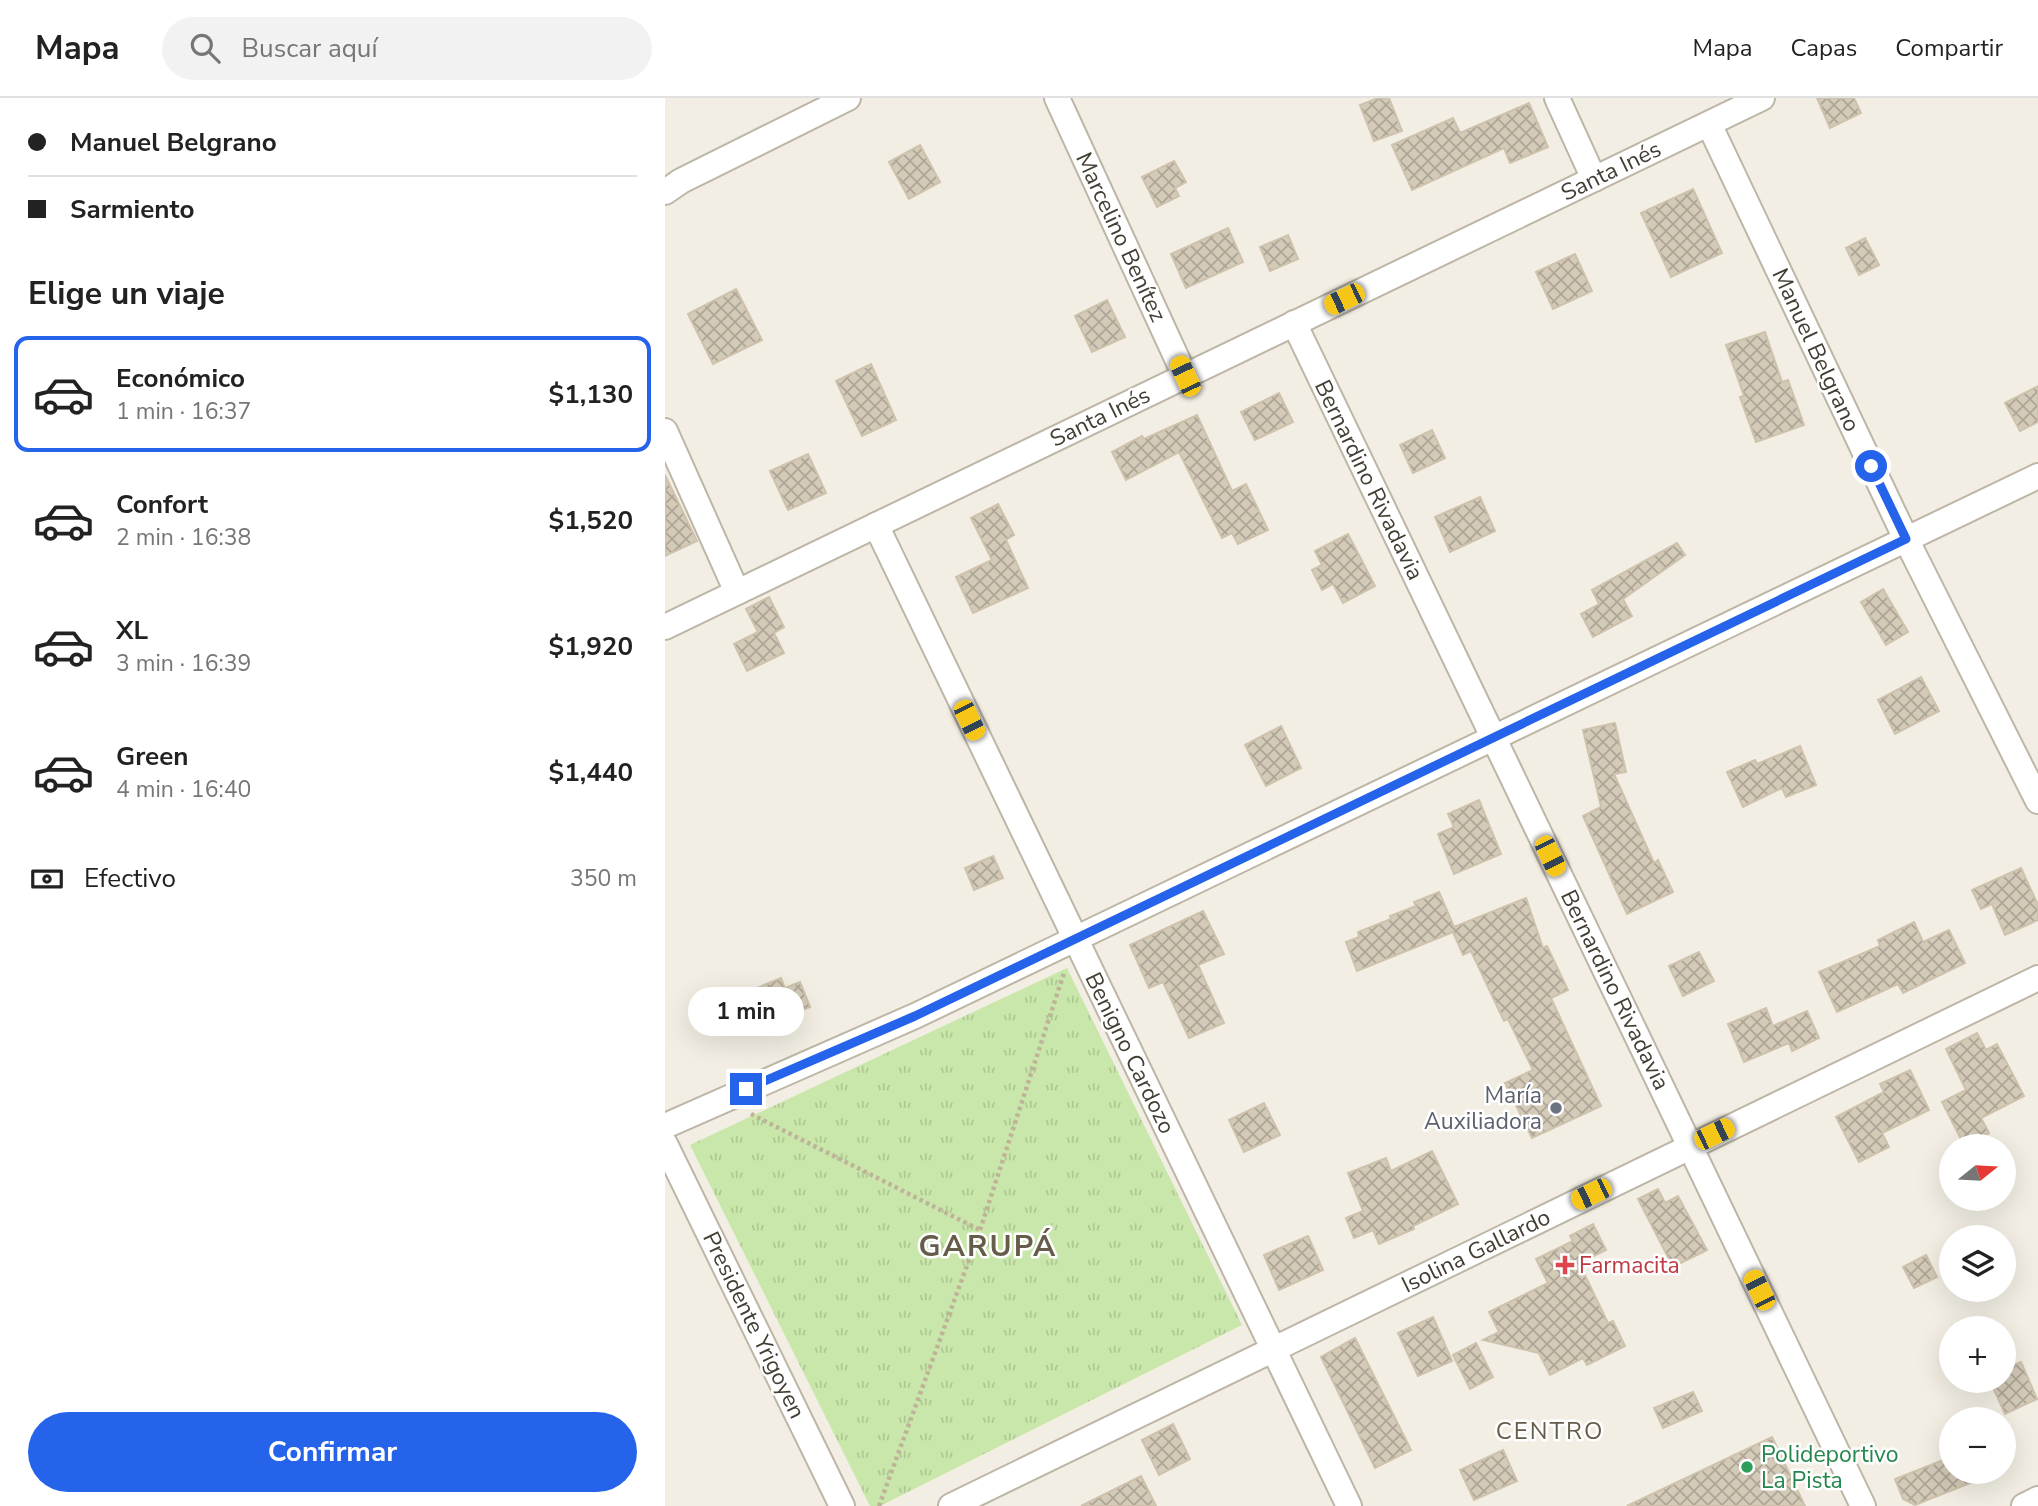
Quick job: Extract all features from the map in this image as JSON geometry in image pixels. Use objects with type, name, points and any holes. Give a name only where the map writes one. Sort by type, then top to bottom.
[{"type":"street","points":[[665,192],[681,181],[848,98]]},
{"type":"street","name":"Marcelino Benítez","points":[[1057,98],[1185,376]]},
{"type":"street","points":[[1557,98],[1594,178]]},
{"type":"street","name":"Santa Inés","points":[[665,627],[1762,98]]},
{"type":"street","name":"Manuel Belgrano","points":[[1709,124],[1906,539],[2038,801]]},
{"type":"street","name":"Bernardino Rivadavia","points":[[1294,323],[1863,1506]]},
{"type":"street","points":[[665,431],[737,593]]},
{"type":"street","points":[[665,1126],[915,1016],[2038,476]]},
{"type":"street","name":"Benigno Cardozo","points":[[876,525],[1349,1506]]},
{"type":"street","name":"Isolina Gallardo","points":[[951,1506],[2038,978]]},
{"type":"street","name":"Presidente Yrigoyen","points":[[665,1144],[842,1506]]},
{"type":"street","points":[[2024,1506],[2038,1499]]},
{"type":"path","points":[[879,1506],[980,1230],[1075,939]]},
{"type":"path","points":[[722,1100],[980,1230]]},
{"type":"green space","points":[[1067,968],[1242,1325],[880,1506],[870,1506],[690,1145]]},
{"type":"building","points":[[1378,98],[1389,98],[1402,131],[1374,141],[1360,105]]},
{"type":"building","points":[[1817,98],[1854,98],[1861,113],[1830,128]]},
{"type":"building","points":[[1529,103],[1548,147],[1510,163],[1504,148],[1412,190],[1392,145],[1453,118],[1460,133]]},
{"type":"building","points":[[920,145],[940,182],[909,199],[889,162]]},
{"type":"building","points":[[1174,161],[1186,182],[1175,188],[1179,196],[1157,207],[1142,177]]},
{"type":"building","points":[[1693,189],[1722,253],[1671,277],[1641,213]]},
{"type":"building","points":[[1228,228],[1243,262],[1186,288],[1171,254]]},
{"type":"building","points":[[1288,235],[1298,259],[1270,271],[1260,247]]},
{"type":"building","points":[[1865,238],[1879,265],[1859,275],[1846,248]]},
{"type":"building","points":[[1575,254],[1592,291],[1553,309],[1536,272]]},
{"type":"building","points":[[736,289],[762,340],[713,364],[688,314]]},
{"type":"building","points":[[1107,300],[1125,337],[1092,352],[1075,316]]},
{"type":"building","points":[[1765,332],[1782,382],[1788,380],[1804,425],[1756,442],[1740,397],[1744,396],[1726,345]]},
{"type":"building","points":[[871,364],[896,420],[862,436],[836,381]]},
{"type":"building","points":[[2038,386],[2038,422],[2020,431],[2005,403]]},
{"type":"building","points":[[1279,393],[1293,422],[1255,440],[1241,412]]},
{"type":"building","points":[[1197,415],[1232,491],[1246,484],[1268,530],[1238,544],[1232,533],[1222,538],[1179,452],[1126,480],[1112,452],[1142,436],[1144,439]]},
{"type":"building","points":[[1432,430],[1445,458],[1413,473],[1400,445]]},
{"type":"building","points":[[808,454],[826,493],[788,510],[770,471]]},
{"type":"building","points":[[665,475],[697,541],[665,556]]},
{"type":"building","points":[[1480,497],[1495,531],[1450,552],[1435,517]]},
{"type":"building","points":[[998,504],[1014,535],[1006,540],[1028,588],[973,613],[956,577],[992,560],[971,518]]},
{"type":"building","points":[[1348,534],[1375,586],[1343,603],[1333,584],[1322,590],[1312,570],[1322,565],[1315,551]]},
{"type":"building","points":[[1677,543],[1685,555],[1623,599],[1632,616],[1593,637],[1581,614],[1599,604],[1592,590]]},
{"type":"building","points":[[1883,589],[1908,632],[1886,645],[1861,602]]},
{"type":"building","points":[[769,597],[784,627],[774,633],[784,653],[747,671],[734,644],[758,632],[746,609]]},
{"type":"building","points":[[1921,677],[1939,711],[1895,734],[1878,700]]},
{"type":"building","points":[[1615,723],[1626,772],[1614,774],[1654,863],[1658,860],[1673,892],[1627,914],[1583,816],[1601,807],[1583,730]]},
{"type":"building","points":[[1281,726],[1301,768],[1266,786],[1245,745]]},
{"type":"building","points":[[1800,746],[1816,785],[1786,797],[1782,788],[1743,807],[1727,772],[1755,760],[1757,764]]},
{"type":"building","points":[[1479,800],[1501,854],[1454,874],[1438,834],[1454,827],[1448,814]]},
{"type":"building","points":[[993,856],[1003,878],[974,890],[965,868]]},
{"type":"building","points":[[2021,868],[2038,905],[2038,920],[2005,935],[1992,904],[1981,909],[1972,890]]},
{"type":"building","points":[[1439,892],[1454,927],[1526,898],[1543,948],[1547,946],[1568,990],[1551,998],[1601,1106],[1532,1138],[1505,1083],[1533,1070],[1508,1019],[1504,1021],[1471,951],[1463,955],[1453,932],[1357,971],[1346,942],[1359,937],[1358,932],[1391,919],[1390,916],[1416,906],[1414,902]]},
{"type":"building","points":[[1203,911],[1224,954],[1198,965],[1224,1023],[1189,1038],[1163,982],[1149,988],[1130,945]]},
{"type":"building","points":[[1914,922],[1923,942],[1949,930],[1965,963],[1903,993],[1898,984],[1837,1012],[1819,972],[1880,946],[1878,940]]},
{"type":"building","points":[[1699,952],[1714,981],[1683,996],[1669,966]]},
{"type":"building","points":[[781,978],[785,988],[800,982],[810,1007],[766,1025],[752,990]]},
{"type":"building","points":[[1766,1008],[1773,1026],[1807,1011],[1819,1038],[1792,1051],[1789,1043],[1744,1062],[1728,1024]]},
{"type":"building","points":[[1977,1033],[1986,1050],[1997,1044],[2024,1096],[1981,1118],[1989,1133],[1958,1134],[1942,1102],[1966,1090],[1946,1049]]},
{"type":"building","points":[[1910,1070],[1929,1110],[1882,1133],[1889,1147],[1859,1162],[1836,1117],[1884,1092],[1880,1084]]},
{"type":"building","points":[[1264,1103],[1280,1135],[1244,1152],[1229,1120]]},
{"type":"building","points":[[1432,1151],[1458,1204],[1413,1226],[1414,1229],[1379,1244],[1373,1230],[1354,1238],[1346,1218],[1363,1211],[1348,1173],[1386,1158],[1391,1171]]},
{"type":"building","points":[[1658,1189],[1665,1203],[1678,1196],[1707,1250],[1673,1267],[1638,1199]]},
{"type":"building","points":[[1593,1224],[1606,1250],[1579,1263],[1608,1323],[1613,1321],[1625,1346],[1587,1365],[1583,1358],[1550,1375],[1539,1353],[1483,1340],[1499,1332],[1489,1312],[1548,1283],[1536,1259],[1573,1241],[1570,1236]]},
{"type":"building","points":[[1308,1236],[1323,1270],[1279,1290],[1264,1255]]},
{"type":"building","points":[[1926,1255],[1937,1277],[1914,1288],[1903,1267]]},
{"type":"building","points":[[1433,1317],[1452,1361],[1418,1376],[1398,1333]]},
{"type":"building","points":[[1355,1338],[1411,1450],[1375,1468],[1321,1357]]},
{"type":"building","points":[[1476,1343],[1493,1377],[1470,1389],[1453,1355]]},
{"type":"building","points":[[2021,1362],[2037,1399],[2016,1409],[2002,1407],[1995,1393],[2016,1393],[2016,1364]]},
{"type":"building","points":[[1693,1392],[1702,1411],[1663,1428],[1654,1408]]},
{"type":"building","points":[[1173,1424],[1190,1459],[1159,1475],[1142,1440]]},
{"type":"building","name":"Polideportivo La Pista","points":[[1772,1437],[1805,1506],[1627,1506]]},
{"type":"building","points":[[1503,1450],[1517,1481],[1474,1500],[1460,1470]]},
{"type":"building","points":[[1939,1462],[1939,1484],[1968,1484],[1915,1505],[1903,1499],[1895,1479]]},
{"type":"building","points":[[1141,1476],[1156,1506],[1081,1506]]},
{"type":"place","name":"María Auxiliadora","points":[[1556,1108]]},
{"type":"place","name":"Farmacita","points":[[1565,1265]]},
{"type":"place","name":"Polideportivo La Pista","points":[[1747,1467]]},
{"type":"district","name":"GARUPÁ","points":[[988,1246]]},
{"type":"district","name":"CENTRO","points":[[1550,1431]]},
{"type":"route","points":[[746,1089],[915,1016],[1906,539],[1871,466]]}]
